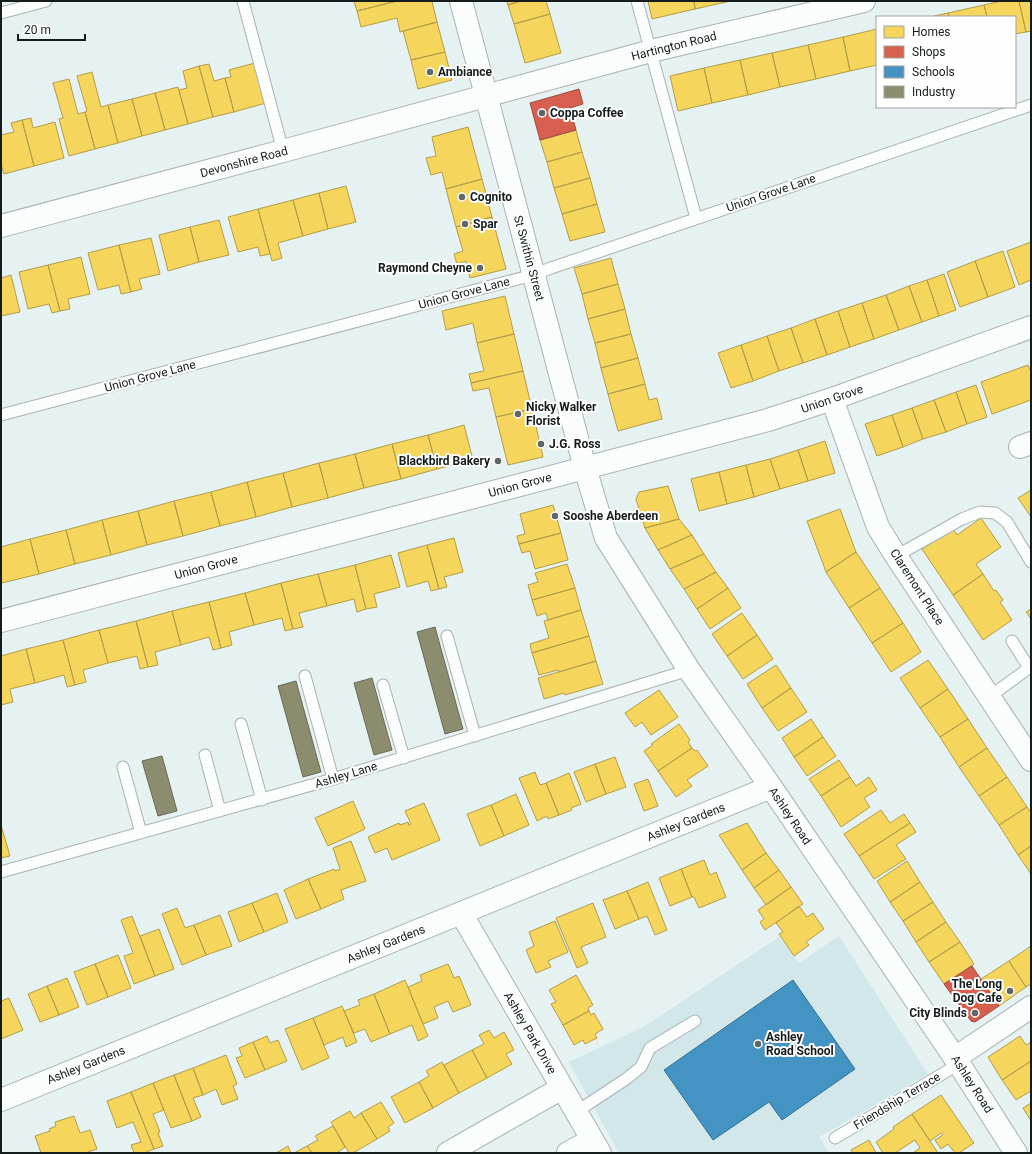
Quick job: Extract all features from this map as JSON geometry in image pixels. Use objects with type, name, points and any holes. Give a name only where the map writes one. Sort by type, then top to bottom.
[{"type":"street","name":"St Swithin Street","points":[[461,1],[585,468]]},
{"type":"street","name":"Hartington Road","points":[[486,96],[651,51],[864,1]]},
{"type":"street","name":"Devonshire Road","points":[[1,226],[486,96]]},
{"type":"street","name":"Union Grove","points":[[1,621],[768,420],[832,399],[1031,327]]},
{"type":"street","name":"Claremont Place","points":[[832,399],[878,527],[1031,760]]},
{"type":"street","name":"Ashley Road","points":[[585,468],[606,538],[689,670],[957,1061],[1016,1153]]},
{"type":"street","name":"Ashley Gardens","points":[[1,1100],[771,788]]},
{"type":"street","name":"Ashley Park Drive","points":[[461,913],[596,1146]]},
{"type":"street","points":[[957,1061],[1031,1008]]},
{"type":"street","points":[[448,1153],[562,1088]]},
{"type":"street","points":[[568,1153],[596,1146]]},
{"type":"lane","points":[[1,13],[46,1]]},
{"type":"lane","points":[[243,1],[283,151]]},
{"type":"lane","points":[[638,1],[696,218]]},
{"type":"lane","name":"Union Grove Lane","points":[[1,415],[533,275],[696,218],[1031,105]]},
{"type":"lane","points":[[896,556],[962,519],[980,512],[995,513],[1007,522],[1031,562]]},
{"type":"lane","points":[[447,636],[475,736]]},
{"type":"lane","points":[[989,697],[1029,668],[1012,641]]},
{"type":"lane","name":"Ashley Lane","points":[[1,872],[262,800],[689,670]]},
{"type":"lane","points":[[305,676],[333,779]]},
{"type":"lane","points":[[383,684],[404,758]]},
{"type":"lane","points":[[241,724],[262,800]]},
{"type":"lane","points":[[205,755],[220,811]]},
{"type":"lane","points":[[124,767],[142,833]]},
{"type":"lane","points":[[576,1112],[626,1079],[641,1067],[650,1048],[695,1021]]},
{"type":"lane","name":"Friendship Terrace","points":[[835,1138],[957,1061]]},
{"type":"shaded area","name":"Ashley Road School","points":[[839,936],[928,1074],[819,1137],[829,1153],[619,1153],[569,1062],[645,1026],[779,937],[799,963]]},
{"type":"building: Homes","points":[[354,1],[397,1],[357,11]]},
{"type":"building: Homes","points":[[397,1],[432,1],[437,22],[400,32],[397,18],[361,27],[357,11]]},
{"type":"building: Homes","points":[[507,1],[521,1],[508,5]]},
{"type":"building: Homes","points":[[521,1],[546,1],[550,14],[514,24],[508,5]]},
{"type":"building: Homes","points":[[648,1],[694,1],[695,9],[652,19]]},
{"type":"building: Homes","points":[[694,1],[731,1],[695,9]]},
{"type":"building: Homes","points":[[1001,1],[1019,1],[1026,32],[1016,34],[1016,16],[987,16],[984,5]]},
{"type":"building: Homes","points":[[1019,1],[1031,1],[1031,31],[1026,32]]},
{"type":"building: Homes","points":[[984,5],[987,16],[949,16],[948,13]]},
{"type":"building: Homes","points":[[948,13],[949,16],[934,16]]},
{"type":"building: Homes","points":[[550,14],[561,53],[525,63],[514,24]]},
{"type":"building: Homes","points":[[437,22],[445,52],[411,60],[403,31]]},
{"type":"building: Homes","points":[[876,29],[876,65],[850,71],[843,37]]},
{"type":"building: Homes","points":[[843,37],[850,71],[816,79],[808,45]]},
{"type":"building: Homes","points":[[808,45],[816,79],[780,87],[772,53]]},
{"type":"building: Homes","points":[[445,52],[452,80],[418,89],[411,60]]},
{"type":"building: Homes","points":[[772,53],[780,87],[748,95],[740,60]]},
{"type":"building: Homes","points":[[740,60],[748,95],[712,103],[704,68]]},
{"type":"building: Homes","points":[[255,63],[266,103],[234,112],[225,78],[231,77],[229,70]]},
{"type":"building: Homes","points":[[209,64],[214,81],[225,78],[234,112],[213,117],[199,66]]},
{"type":"building: Homes","points":[[199,66],[213,117],[188,124],[179,90],[187,88],[183,71]]},
{"type":"building: Homes","points":[[704,68],[712,103],[678,111],[670,76]]},
{"type":"building: Homes","points":[[92,72],[101,107],[108,105],[118,143],[95,149],[85,112],[87,111],[77,76]]},
{"type":"building: Homes","points":[[69,79],[78,114],[85,112],[95,149],[69,156],[59,119],[63,118],[53,83]]},
{"type":"building: Homes","points":[[178,87],[188,124],[165,130],[155,93]]},
{"type":"building: Homes","points":[[155,93],[165,130],[142,136],[132,99]]},
{"type":"building: Homes","points":[[132,99],[142,136],[118,143],[108,105]]},
{"type":"building: Homes","points":[[31,118],[33,128],[55,122],[64,158],[34,166],[22,120]]},
{"type":"building: Homes","points":[[22,120],[34,166],[4,174],[1,164],[1,135],[14,132],[11,123]]},
{"type":"building: Homes","points":[[468,127],[482,179],[446,189],[442,172],[431,175],[426,158],[436,156],[432,137]]},
{"type":"building: Homes","points":[[576,130],[582,152],[547,162],[540,140]]},
{"type":"building: Homes","points":[[582,152],[590,178],[554,188],[547,162]]},
{"type":"building: Homes","points":[[590,178],[597,204],[562,214],[554,188]]},
{"type":"building: Homes","points":[[482,179],[492,217],[456,227],[446,189]]},
{"type":"building: Homes","points":[[346,186],[356,222],[328,229],[319,193]]},
{"type":"building: Homes","points":[[319,193],[328,229],[303,236],[293,200]]},
{"type":"building: Homes","points":[[293,200],[303,236],[278,243],[282,258],[272,261],[258,209]]},
{"type":"building: Homes","points":[[597,204],[605,232],[570,241],[562,214]]},
{"type":"building: Homes","points":[[258,209],[270,254],[260,256],[258,247],[238,252],[228,217]]},
{"type":"building: Homes","points":[[492,217],[506,269],[470,278],[466,261],[457,264],[454,254],[463,251],[456,227]]},
{"type":"building: Homes","points":[[219,220],[229,255],[199,262],[190,227]]},
{"type":"building: Homes","points":[[190,227],[199,262],[168,271],[159,235]]},
{"type":"building: Homes","points":[[151,238],[160,274],[139,279],[142,289],[131,292],[119,245]]},
{"type":"building: Homes","points":[[1031,242],[1031,280],[1019,285],[1007,251]]},
{"type":"building: Homes","points":[[119,245],[131,292],[121,294],[119,285],[98,290],[88,253]]},
{"type":"building: Homes","points":[[1003,251],[1015,287],[988,297],[975,261]]},
{"type":"building: Homes","points":[[81,257],[90,294],[68,299],[70,309],[60,311],[48,265]]},
{"type":"building: Homes","points":[[611,258],[618,284],[582,294],[574,268]]},
{"type":"building: Homes","points":[[975,261],[988,297],[960,307],[947,272]]},
{"type":"building: Homes","points":[[48,265],[60,311],[52,313],[49,304],[28,309],[19,272]]},
{"type":"building: Homes","points":[[944,274],[956,310],[939,316],[927,280]]},
{"type":"building: Homes","points":[[11,275],[20,312],[1,316],[1,278]]},
{"type":"building: Homes","points":[[927,280],[939,316],[922,322],[909,286]]},
{"type":"building: Homes","points":[[618,284],[625,309],[588,319],[582,294]]},
{"type":"building: Homes","points":[[909,286],[922,322],[899,330],[886,295]]},
{"type":"building: Homes","points":[[886,295],[899,330],[874,339],[862,303]]},
{"type":"building: Homes","points":[[505,296],[514,334],[477,343],[473,323],[446,330],[442,311]]},
{"type":"building: Homes","points":[[862,303],[874,339],[850,347],[838,311]]},
{"type":"building: Homes","points":[[625,309],[631,334],[595,343],[588,319]]},
{"type":"building: Homes","points":[[838,311],[850,347],[827,355],[815,319]]},
{"type":"building: Homes","points":[[815,319],[827,355],[803,363],[791,328]]},
{"type":"building: Homes","points":[[791,328],[803,363],[779,371],[767,336]]},
{"type":"building: Homes","points":[[514,334],[523,371],[471,383],[469,374],[484,371],[477,343]]},
{"type":"building: Homes","points":[[631,334],[638,358],[601,368],[595,343]]},
{"type":"building: Homes","points":[[767,336],[779,371],[753,381],[741,345]]},
{"type":"building: Homes","points":[[741,345],[753,381],[731,388],[718,353]]},
{"type":"building: Homes","points":[[638,358],[645,384],[608,394],[601,368]]},
{"type":"building: Homes","points":[[1028,365],[1031,372],[1031,400],[992,414],[981,382]]},
{"type":"building: Homes","points":[[523,371],[532,409],[496,417],[489,388],[473,391],[471,383]]},
{"type":"building: Homes","points":[[645,384],[649,400],[657,398],[662,419],[618,431],[608,394]]},
{"type":"building: Homes","points":[[976,385],[987,417],[967,424],[956,392]]},
{"type":"building: Homes","points":[[956,392],[967,424],[946,432],[934,400]]},
{"type":"building: Homes","points":[[934,400],[946,432],[923,439],[912,408]]},
{"type":"building: Homes","points":[[912,408],[923,439],[903,447],[892,415]]},
{"type":"building: Homes","points":[[532,409],[543,457],[508,465],[496,417]]},
{"type":"building: Homes","points":[[892,415],[903,447],[877,456],[865,424]]},
{"type":"building: Homes","points":[[464,425],[473,460],[437,469],[428,435]]},
{"type":"building: Homes","points":[[428,435],[437,469],[401,479],[392,444]]},
{"type":"building: Homes","points":[[825,441],[835,473],[808,481],[798,450]]},
{"type":"building: Homes","points":[[392,444],[401,479],[364,488],[355,454]]},
{"type":"building: Homes","points":[[798,450],[808,481],[780,489],[770,459]]},
{"type":"building: Homes","points":[[355,454],[364,488],[328,498],[319,463]]},
{"type":"building: Homes","points":[[770,459],[780,489],[754,497],[746,465]]},
{"type":"building: Homes","points":[[319,463],[328,498],[292,507],[283,473]]},
{"type":"building: Homes","points":[[746,465],[754,497],[727,504],[719,472]]},
{"type":"building: Homes","points":[[719,472],[727,504],[699,511],[691,479]]},
{"type":"building: Homes","points":[[283,473],[292,507],[256,517],[247,482]]},
{"type":"building: Homes","points":[[247,482],[256,517],[220,526],[211,492]]},
{"type":"building: Homes","points":[[668,486],[679,519],[645,528],[636,499],[639,492]]},
{"type":"building: Homes","points":[[1031,490],[1031,517],[1018,498]]},
{"type":"building: Homes","points":[[211,492],[220,526],[183,536],[174,501]]},
{"type":"building: Homes","points":[[174,501],[183,536],[147,545],[138,511]]},
{"type":"building: Homes","points":[[553,505],[561,533],[519,544],[517,536],[525,534],[520,514]]},
{"type":"building: Homes","points":[[840,509],[856,552],[826,572],[807,521]]},
{"type":"building: Homes","points":[[138,511],[147,545],[111,555],[102,520]]},
{"type":"building: Homes","points":[[981,518],[1001,547],[976,564],[983,574],[953,595],[922,549],[953,529],[957,535]]},
{"type":"building: Homes","points":[[679,519],[692,535],[658,550],[645,528]]},
{"type":"building: Homes","points":[[102,520],[111,555],[75,564],[66,530]]},
{"type":"building: Homes","points":[[66,530],[75,564],[39,574],[30,539]]},
{"type":"building: Homes","points":[[561,533],[568,560],[535,569],[530,551],[522,553],[519,544]]},
{"type":"building: Homes","points":[[692,535],[704,554],[670,569],[658,550]]},
{"type":"building: Homes","points":[[454,538],[463,572],[444,577],[447,587],[439,589],[427,545]]},
{"type":"building: Homes","points":[[30,539],[39,574],[2,583],[1,547]]},
{"type":"building: Homes","points":[[427,545],[439,589],[431,591],[428,581],[407,587],[398,553]]},
{"type":"building: Homes","points":[[856,552],[880,588],[849,608],[826,572]]},
{"type":"building: Homes","points":[[704,554],[716,572],[684,589],[670,569]]},
{"type":"building: Homes","points":[[391,555],[400,587],[374,594],[377,607],[366,609],[355,565]]},
{"type":"building: Homes","points":[[567,564],[575,588],[532,600],[528,585],[538,582],[535,573]]},
{"type":"building: Homes","points":[[355,565],[366,609],[357,612],[354,599],[327,606],[318,574]]},
{"type":"building: Homes","points":[[716,572],[728,588],[697,609],[684,589]]},
{"type":"building: Homes","points":[[318,574],[327,606],[299,613],[303,627],[293,629],[281,583]]},
{"type":"building: Homes","points":[[983,574],[994,591],[996,590],[1003,600],[1000,602],[1012,620],[983,640],[953,595]]},
{"type":"building: Homes","points":[[281,583],[293,629],[285,631],[282,618],[254,625],[245,593]]},
{"type":"building: Homes","points":[[575,588],[581,610],[548,620],[546,613],[537,616],[532,600]]},
{"type":"building: Homes","points":[[728,588],[741,608],[710,629],[697,609]]},
{"type":"building: Homes","points":[[880,588],[903,623],[872,643],[849,608]]},
{"type":"building: Homes","points":[[245,593],[254,625],[229,632],[232,645],[221,648],[209,602]]},
{"type":"building: Homes","points":[[209,602],[221,648],[213,650],[209,637],[181,645],[172,611]]},
{"type":"building: Homes","points":[[1031,609],[1031,619],[1026,612]]},
{"type":"building: Homes","points":[[581,610],[589,636],[532,653],[530,644],[549,638],[544,621]]},
{"type":"building: Homes","points":[[172,611],[181,645],[155,652],[158,665],[148,667],[136,621]]},
{"type":"building: Homes","points":[[742,613],[757,635],[727,656],[712,634]]},
{"type":"building: Homes","points":[[136,621],[148,667],[140,669],[137,656],[108,663],[99,630]]},
{"type":"building: Homes","points":[[903,623],[921,652],[891,672],[872,643]]},
{"type":"building: Homes","points":[[99,630],[108,663],[83,670],[86,682],[75,685],[63,640]]},
{"type":"building: Homes","points":[[757,635],[773,659],[743,679],[727,656]]},
{"type":"building: Homes","points":[[589,636],[596,661],[559,672],[558,670],[539,675],[532,653]]},
{"type":"building: Homes","points":[[63,640],[75,685],[67,687],[64,675],[35,683],[26,649]]},
{"type":"building: Homes","points":[[26,649],[35,683],[10,689],[13,702],[1,705],[1,656]]},
{"type":"building: Homes","points":[[928,660],[948,689],[920,708],[900,678]]},
{"type":"building: Homes","points":[[596,661],[603,684],[565,695],[564,693],[544,699],[538,678]]},
{"type":"building: Homes","points":[[776,665],[791,688],[762,708],[747,684]]},
{"type":"building: Homes","points":[[791,688],[807,712],[778,731],[762,708]]},
{"type":"building: Homes","points":[[948,689],[968,719],[940,737],[920,708]]},
{"type":"building: Homes","points":[[659,690],[678,717],[651,735],[642,722],[635,727],[625,713]]},
{"type":"building: Homes","points":[[811,719],[823,737],[794,757],[782,738]]},
{"type":"building: Homes","points":[[968,719],[987,748],[959,767],[940,737]]},
{"type":"building: Homes","points":[[679,724],[690,740],[688,742],[692,748],[658,771],[644,751],[653,745],[651,744]]},
{"type":"building: Homes","points":[[823,737],[836,756],[807,776],[794,757]]},
{"type":"building: Homes","points":[[692,748],[695,751],[697,750],[708,766],[687,780],[692,786],[676,797],[658,771]]},
{"type":"building: Homes","points":[[987,748],[1007,777],[979,796],[959,767]]},
{"type":"building: Homes","points":[[615,757],[626,787],[606,794],[595,764]]},
{"type":"building: Homes","points":[[839,760],[850,777],[821,796],[809,779]]},
{"type":"building: Homes","points":[[595,764],[606,794],[586,802],[574,772]]},
{"type":"building: Homes","points":[[535,772],[540,785],[546,783],[559,815],[548,819],[547,816],[537,821],[519,778]]},
{"type":"building: Homes","points":[[569,773],[581,804],[571,808],[572,810],[559,815],[546,783]]},
{"type":"building: Homes","points":[[850,777],[856,786],[869,777],[877,790],[864,798],[870,807],[841,827],[821,796]]},
{"type":"building: Homes","points":[[1007,777],[1027,807],[999,825],[979,796]]},
{"type":"building: Homes","points":[[648,779],[658,806],[644,811],[634,784]]},
{"type":"building: Homes","points":[[516,794],[529,825],[504,836],[491,805]]},
{"type":"building: Homes","points":[[353,801],[365,829],[328,846],[315,818]]},
{"type":"building: Homes","points":[[424,803],[440,840],[392,860],[387,848],[375,853],[368,837],[399,823],[400,825],[408,822],[409,825],[411,824],[405,811]]},
{"type":"building: Homes","points":[[491,805],[504,836],[480,846],[467,814]]},
{"type":"building: Homes","points":[[1027,807],[1031,813],[1031,846],[1018,855],[999,825]]},
{"type":"building: Homes","points":[[881,810],[890,823],[904,814],[910,823],[859,856],[844,834]]},
{"type":"building: Homes","points":[[747,823],[766,853],[742,870],[719,835]]},
{"type":"building: Homes","points":[[910,823],[916,832],[896,845],[906,859],[874,879],[859,856]]},
{"type":"building: Homes","points":[[1,825],[10,856],[1,858]]},
{"type":"building: Homes","points":[[351,841],[366,881],[341,890],[344,899],[321,909],[308,879],[334,869],[335,871],[340,869],[333,848]]},
{"type":"building: Homes","points":[[1031,846],[1031,874],[1018,855]]},
{"type":"building: Homes","points":[[766,853],[779,870],[754,888],[742,870]]},
{"type":"building: Homes","points":[[704,860],[710,875],[716,872],[726,897],[699,908],[694,897],[692,897],[681,869]]},
{"type":"building: Homes","points":[[907,861],[920,882],[890,902],[877,881]]},
{"type":"building: Homes","points":[[681,869],[692,897],[670,906],[659,878]]},
{"type":"building: Homes","points":[[779,870],[791,887],[766,905],[754,888]]},
{"type":"building: Homes","points":[[308,879],[321,909],[296,919],[284,890]]},
{"type":"building: Homes","points":[[648,882],[667,930],[655,935],[647,916],[639,919],[627,891]]},
{"type":"building: Homes","points":[[920,882],[933,902],[903,921],[890,902]]},
{"type":"building: Homes","points":[[791,887],[803,904],[765,930],[760,922],[764,919],[758,910]]},
{"type":"building: Homes","points":[[627,891],[639,919],[615,929],[603,900]]},
{"type":"building: Homes","points":[[277,893],[288,922],[264,932],[252,903]]},
{"type":"building: Homes","points":[[933,902],[946,922],[916,942],[903,921]]},
{"type":"building: Homes","points":[[252,903],[264,932],[239,942],[228,912]]},
{"type":"building: Homes","points":[[593,903],[606,937],[581,947],[588,963],[577,968],[556,918]]},
{"type":"building: Homes","points":[[799,906],[807,917],[813,913],[824,929],[806,942],[809,945],[794,956],[779,934],[783,932],[776,923]]},
{"type":"building: Homes","points":[[177,908],[185,928],[194,925],[206,955],[182,965],[162,914]]},
{"type":"building: Homes","points":[[220,915],[232,946],[206,955],[194,925]]},
{"type":"building: Homes","points":[[132,916],[155,976],[134,984],[124,956],[133,953],[121,920]]},
{"type":"building: Homes","points":[[555,921],[568,952],[548,961],[551,967],[536,973],[526,950],[534,946],[529,932]]},
{"type":"building: Homes","points":[[946,922],[960,942],[929,962],[916,942]]},
{"type":"building: Homes","points":[[159,929],[174,969],[155,976],[140,936]]},
{"type":"building: Homes","points":[[960,942],[974,964],[944,984],[929,962]]},
{"type":"building: Homes","points":[[1031,946],[1031,984],[1026,987],[1009,961]]},
{"type":"building: Homes","points":[[118,955],[131,988],[108,997],[95,964]]},
{"type":"building: Homes","points":[[1009,961],[1026,987],[999,1006],[981,979]]},
{"type":"building: Homes","points":[[95,964],[108,997],[87,1005],[74,972]]},
{"type":"building: Homes","points":[[448,964],[454,978],[459,976],[471,1005],[453,1012],[448,1001],[434,1007],[438,1018],[423,1024],[408,987],[422,981],[420,975]]},
{"type":"building: Homes","points":[[576,975],[593,1005],[588,1008],[589,1011],[563,1025],[551,1004],[556,1002],[549,990]]},
{"type":"building: Homes","points":[[67,978],[79,1007],[59,1015],[47,986]]},
{"type":"building: Homes","points":[[405,980],[428,1036],[418,1041],[412,1025],[390,1034],[374,994]]},
{"type":"building: Homes","points":[[47,986],[59,1015],[40,1022],[28,994]]},
{"type":"building: Homes","points":[[374,994],[390,1034],[371,1042],[365,1029],[354,1033],[344,1011],[360,1005],[358,1000]]},
{"type":"building: Homes","points":[[9,998],[23,1030],[1,1039],[1,1001]]},
{"type":"building: Homes","points":[[342,1006],[357,1042],[346,1047],[343,1037],[324,1045],[313,1018]]},
{"type":"building: Homes","points":[[589,1011],[591,1015],[594,1013],[603,1029],[595,1034],[597,1038],[585,1044],[583,1040],[574,1045],[563,1025]]},
{"type":"building: Homes","points":[[313,1018],[329,1058],[302,1070],[285,1029]]},
{"type":"building: Homes","points":[[489,1030],[494,1038],[504,1032],[514,1050],[506,1054],[512,1064],[487,1078],[472,1050],[484,1044],[479,1035]]},
{"type":"building: Homes","points":[[267,1036],[270,1043],[278,1040],[287,1061],[265,1070],[253,1042]]},
{"type":"building: Homes","points":[[1020,1036],[1026,1045],[1031,1042],[1031,1061],[1002,1080],[988,1057]]},
{"type":"building: Homes","points":[[253,1042],[265,1070],[245,1078],[236,1058],[242,1056],[239,1048]]},
{"type":"building: Homes","points":[[472,1050],[487,1078],[459,1093],[444,1065]]},
{"type":"building: Homes","points":[[226,1055],[237,1084],[233,1086],[238,1099],[222,1105],[216,1089],[203,1095],[193,1068]]},
{"type":"building: Homes","points":[[1031,1061],[1031,1091],[1016,1100],[1002,1080]]},
{"type":"building: Homes","points":[[442,1062],[459,1093],[433,1108],[419,1082],[429,1076],[426,1071]]},
{"type":"building: Homes","points":[[193,1068],[203,1095],[193,1098],[201,1117],[192,1121],[174,1075]]},
{"type":"building: Homes","points":[[174,1075],[192,1121],[171,1128],[153,1083]]},
{"type":"building: Homes","points":[[419,1082],[433,1108],[405,1123],[391,1097]]},
{"type":"building: Homes","points":[[153,1083],[164,1110],[153,1114],[160,1132],[158,1133],[163,1146],[154,1149],[131,1092]]},
{"type":"building: Homes","points":[[131,1092],[154,1149],[144,1153],[134,1153],[131,1145],[141,1142],[133,1122],[117,1128],[107,1101]]},
{"type":"building: Homes","points":[[941,1095],[974,1143],[959,1153],[955,1153],[948,1144],[941,1149],[935,1140],[943,1135],[941,1133],[930,1141],[912,1114]]},
{"type":"building: Homes","points":[[381,1102],[394,1123],[388,1127],[390,1131],[377,1139],[361,1113]]},
{"type":"building: Homes","points":[[1031,1103],[1031,1121],[1023,1108]]},
{"type":"building: Homes","points":[[350,1111],[354,1118],[361,1113],[377,1139],[353,1153],[349,1153],[331,1122]]},
{"type":"building: Homes","points":[[912,1114],[938,1153],[913,1153],[920,1148],[915,1140],[895,1153],[883,1153],[876,1142],[894,1129],[893,1127]]},
{"type":"building: Homes","points":[[74,1116],[80,1133],[90,1130],[97,1149],[85,1153],[41,1153],[35,1136],[50,1131],[49,1129],[56,1126],[55,1122]]},
{"type":"building: Homes","points":[[333,1126],[345,1147],[338,1153],[312,1153],[307,1146],[318,1140],[315,1136]]},
{"type":"building: Homes","points":[[869,1140],[876,1153],[853,1153],[851,1150]]},
{"type":"building: Homes","points":[[288,1146],[291,1153],[276,1153]]},
{"type":"building: Homes","points":[[307,1146],[312,1153],[294,1153]]},
{"type":"building: Shops","points":[[579,89],[583,104],[570,108],[576,130],[540,140],[530,103]]},
{"type":"building: Shops","points":[[972,966],[999,1006],[975,1022],[971,1021],[944,984]]},
{"type":"building: Schools","points":[[793,980],[855,1069],[782,1120],[769,1102],[713,1140],[664,1070]]},
{"type":"building: Industry","points":[[435,627],[463,729],[445,734],[417,632]]},
{"type":"building: Industry","points":[[372,678],[392,750],[374,755],[354,683]]},
{"type":"building: Industry","points":[[296,681],[321,772],[303,777],[278,686]]},
{"type":"building: Industry","points":[[162,756],[177,811],[158,816],[142,761]]},
{"type":"place","name":"Ambiance","points":[[430,72]]},
{"type":"place","name":"Coppa Coffee","points":[[542,113]]},
{"type":"place","name":"Cognito","points":[[462,197]]},
{"type":"place","name":"Spar","points":[[465,224]]},
{"type":"place","name":"Raymond Cheyne","points":[[480,268]]},
{"type":"place","name":"Nicky Walker Florist","points":[[518,414]]},
{"type":"place","name":"J.G. Ross","points":[[541,444]]},
{"type":"place","name":"Blackbird Bakery","points":[[498,461]]},
{"type":"place","name":"Sooshe Aberdeen","points":[[555,516]]},
{"type":"place","name":"The Long Dog Cafe","points":[[1010,991]]},
{"type":"place","name":"City Blinds","points":[[975,1013]]},
{"type":"place","name":"Ashley Road School","points":[[758,1044]]}]
